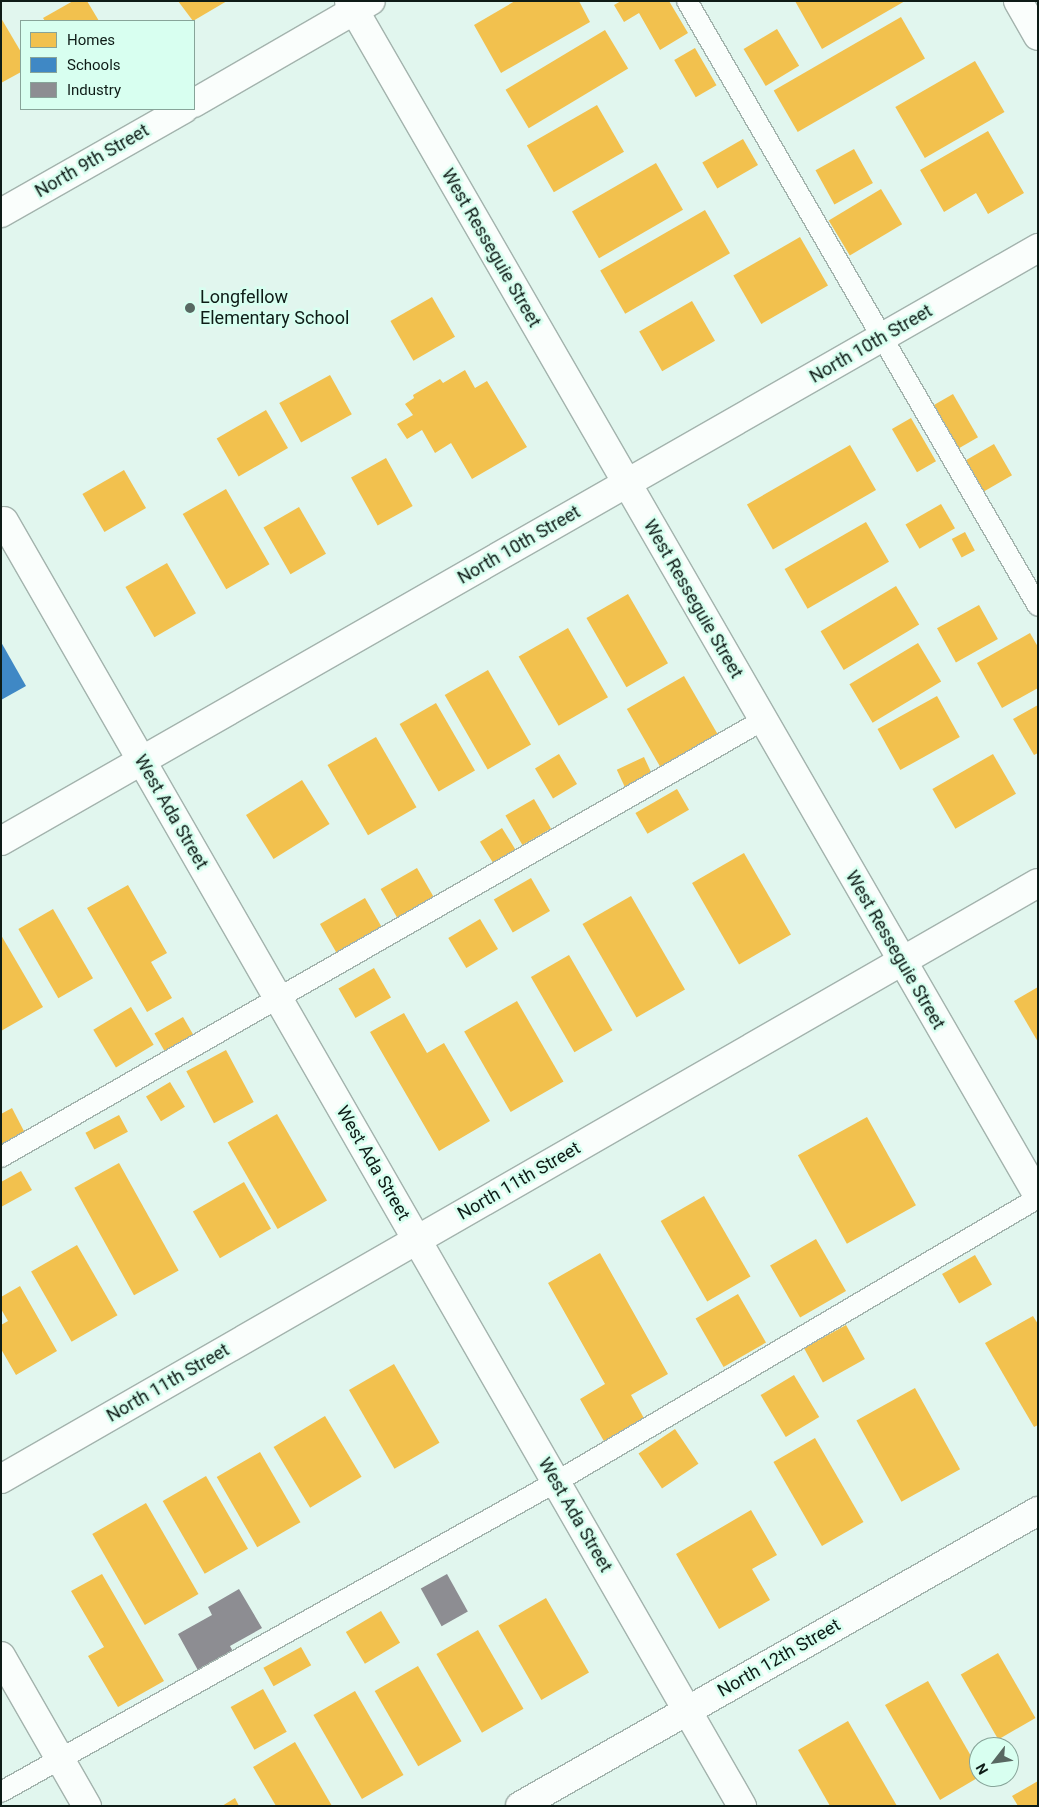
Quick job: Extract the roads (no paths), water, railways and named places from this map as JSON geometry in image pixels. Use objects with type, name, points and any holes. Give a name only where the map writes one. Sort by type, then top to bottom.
[{"type":"street","points":[[1018,1],[1038,36]]},
{"type":"street","points":[[195,102],[358,4]]},
{"type":"street","name":"West Resseguie Street","points":[[358,4],[626,484],[1038,1197]]},
{"type":"street","name":"North 9th Street","points":[[1,213],[182,110]]},
{"type":"street","name":"North 10th Street","points":[[1,841],[1038,248]]},
{"type":"street","name":"West Ada Street","points":[[2,522],[742,1806]]},
{"type":"street","name":"North 11th Street","points":[[1,1479],[1038,883]]},
{"type":"street","name":"North 12th Street","points":[[520,1806],[1038,1510]]},
{"type":"street","points":[[1,1656],[87,1806]]},
{"type":"lane","points":[[687,1],[1038,606]]},
{"type":"lane","points":[[1,1157],[763,720]]},
{"type":"lane","points":[[1,1792],[556,1482],[1038,1197]]},
{"type":"place","name":"Longfellow Elementary School","points":[[190,308]]}]
